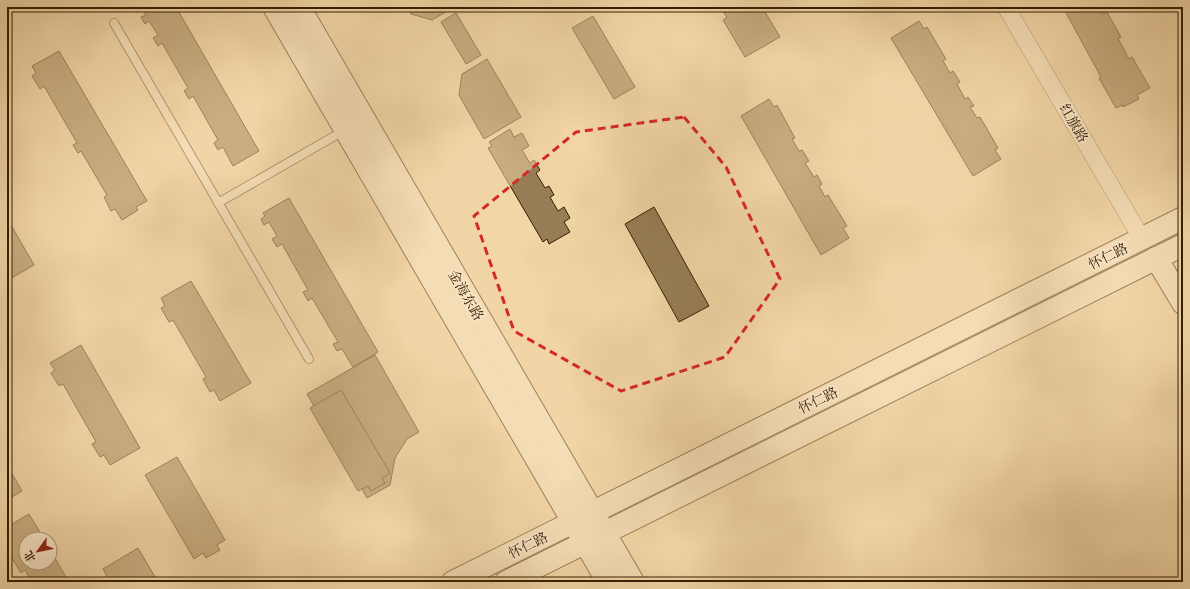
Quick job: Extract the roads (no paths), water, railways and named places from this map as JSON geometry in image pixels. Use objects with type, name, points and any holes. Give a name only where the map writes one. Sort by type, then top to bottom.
[{"type":"main road","name":"金海东路","points":[[274,7],[608,582]]},
{"type":"main road","name":"金海东路","points":[[299,7],[633,582]]},
{"type":"main road","name":"怀仁路","points":[[453,582],[1183,218]]},
{"type":"main road","name":"怀仁路","points":[[506,582],[1183,245]]},
{"type":"main road","points":[[1156,258],[1183,303]]},
{"type":"street","name":"红旗路","points":[[1006,7],[1142,239]]},
{"type":"lane","points":[[114,23],[308,359]]},
{"type":"lane","points":[[218,203],[345,130]]}]
